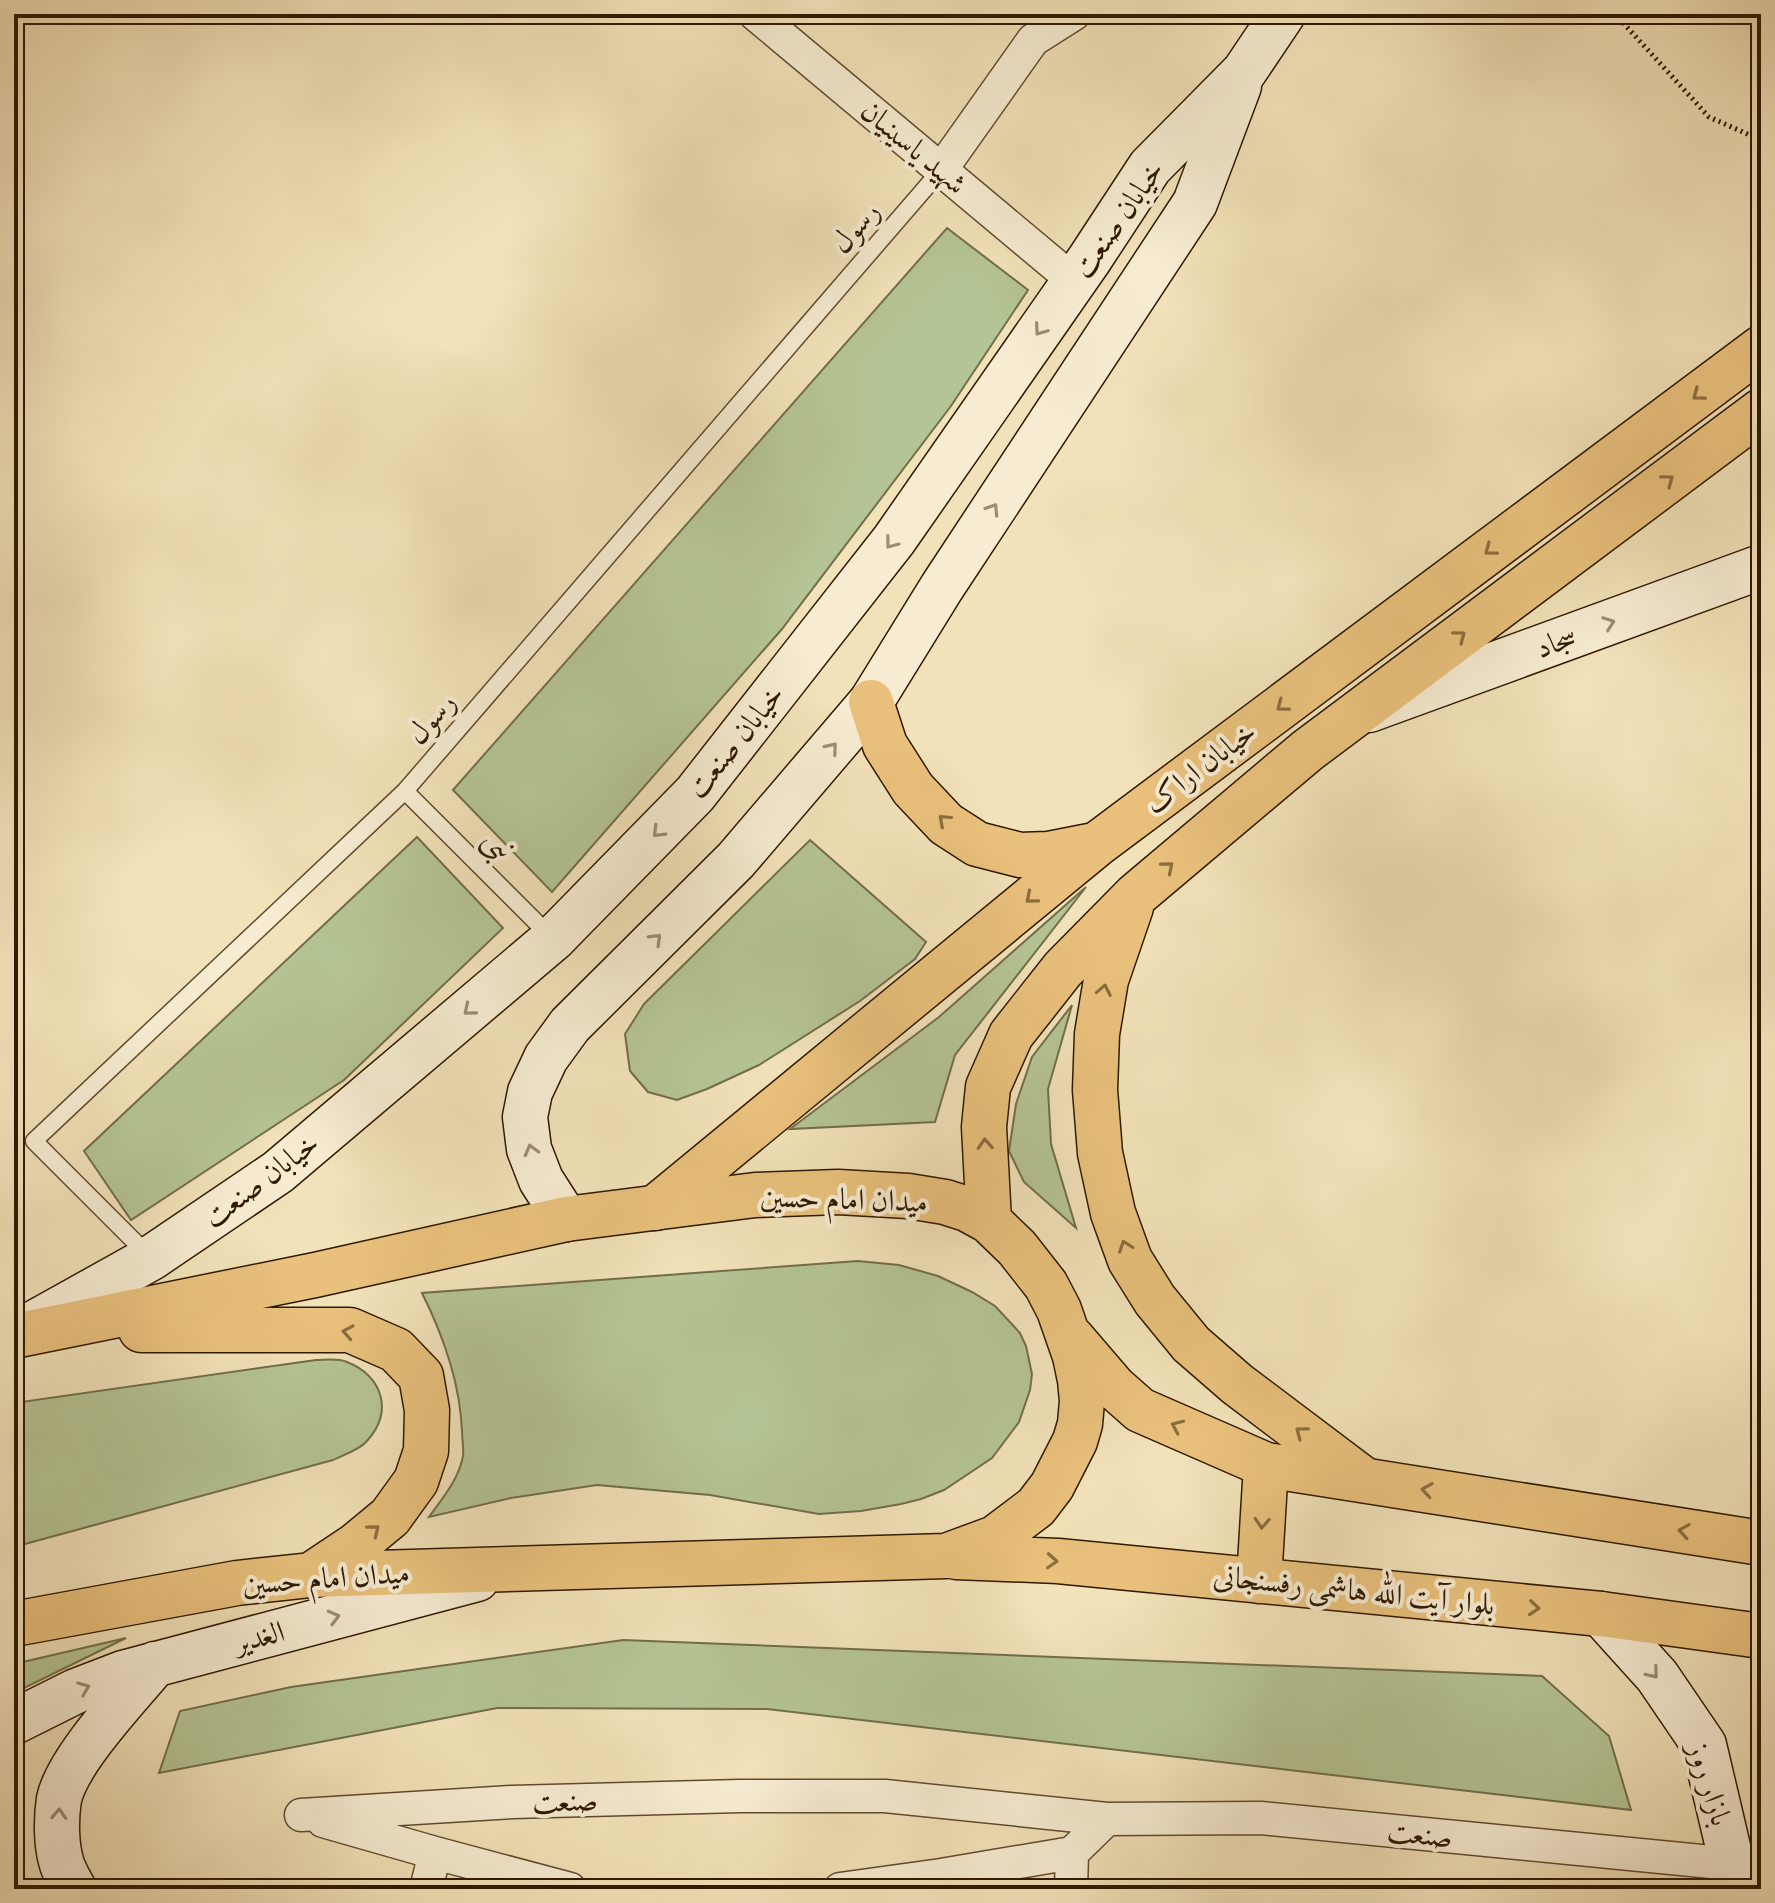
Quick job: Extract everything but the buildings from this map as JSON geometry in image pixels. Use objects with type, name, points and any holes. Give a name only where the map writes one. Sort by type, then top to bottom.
[{"type":"main road","points":[[1244,72],[1283,14]]},
{"type":"main road","name":"خیابان صنعت","points":[[25,1333],[151,1258],[278,1172],[553,939],[695,794],[894,540],[1150,167],[1244,72]]},
{"type":"main road","name":"خیابان صنعت","points":[[566,1219],[541,1180],[529,1149],[525,1117],[530,1092],[546,1058],[570,1025],[736,860],[871,702],[942,587],[1195,203],[1244,72]]},
{"type":"main road","name":"خیابان اراک","points":[[655,1208],[1096,845],[1761,348]]},
{"type":"main road","name":"خیابان اراک","points":[[989,1221],[984,1127],[988,1087],[1011,1035],[1063,969],[1136,895],[1308,750],[1761,411]]},
{"type":"main road","name":"سجاد","points":[[1352,717],[1761,567]]},
{"type":"main road","points":[[871,702],[885,745],[913,789],[946,824],[977,844],[1020,855],[1048,854],[1096,845]]},
{"type":"main road","points":[[1136,895],[1106,980],[1097,1034],[1095,1090],[1100,1153],[1113,1213],[1130,1260],[1155,1300],[1191,1344],[1237,1384],[1363,1479]]},
{"type":"main road","name":"میدان امام حسین","points":[[14,1624],[237,1583],[311,1575],[946,1556],[995,1538],[1036,1507],[1066,1462],[1080,1424],[1082,1401],[1068,1333],[1046,1285],[1017,1248],[989,1221],[967,1209],[908,1196],[838,1192],[755,1195],[566,1219],[315,1275],[25,1333]]},
{"type":"main road","points":[[25,1333],[350,1330],[396,1350],[421,1376],[427,1410],[426,1451],[416,1481],[390,1517],[356,1545],[311,1575]]},
{"type":"main road","points":[[1068,1333],[1114,1387],[1140,1410],[1266,1465],[1761,1543]]},
{"type":"main road","points":[[1259,1581],[1266,1465]]},
{"type":"main road","name":"بلوار آیت الله هاشمی رفسنجانی","points":[[946,1556],[1058,1561],[1601,1614],[1761,1636]]},
{"type":"main road","name":"الغدیر","points":[[14,1722],[76,1691],[123,1673],[510,1570]]},
{"type":"main road","name":"بازار روز","points":[[1601,1614],[1657,1676],[1704,1745],[1733,1877]]},
{"type":"main road","points":[[74,1889],[61,1862],[59,1798],[73,1767],[155,1664]]},
{"type":"street","name":"شهید یاسینیان","points":[[755,14],[1074,281]]},
{"type":"street","points":[[941,170],[1033,40],[1074,14]]},
{"type":"street","name":"صنعت","points":[[570,1889],[301,1815],[512,1802],[885,1796],[1107,1819],[1261,1818],[1733,1877]]},
{"type":"street","points":[[840,1889],[1072,1853],[1107,1819]]},
{"type":"street","points":[[426,1889],[435,1853]]},
{"type":"street","points":[[1071,1889],[1072,1853]]},
{"type":"lane","name":"رسول","points":[[151,1258],[34,1141],[405,791],[941,170]]},
{"type":"lane","name":"نبی","points":[[405,791],[553,939]]},
{"type":"path","points":[[1615,14],[1709,117],[1761,140]]},
{"type":"green space","points":[[947,228],[1028,290],[951,406],[782,629],[552,892],[453,790]]},
{"type":"green space","points":[[417,837],[503,928],[344,1080],[131,1220],[84,1151]]},
{"type":"green space","points":[[810,840],[926,942],[915,959],[860,1001],[759,1065],[677,1100],[648,1092],[630,1071],[625,1034],[644,1004]]},
{"type":"green space","points":[[1086,887],[955,1055],[935,1122],[790,1129],[939,1017]]},
{"type":"green space","points":[[1072,1005],[1048,1089],[1051,1144],[1076,1228],[1024,1182],[1009,1151],[1016,1104],[1032,1057]]},
{"type":"green space","points":[[858,1261],[899,1265],[938,1276],[972,1292],[995,1306],[1020,1333],[1026,1346],[1032,1374],[1019,1422],[992,1458],[944,1490],[901,1504],[819,1514],[710,1495],[597,1485],[511,1498],[429,1517],[454,1481],[463,1450],[461,1413],[454,1377],[444,1343],[422,1293]]},
{"type":"green space","points":[[316,1360],[347,1362],[369,1376],[376,1386],[382,1407],[380,1419],[375,1431],[359,1447],[333,1460],[14,1547],[14,1403]]},
{"type":"green space","points":[[126,1638],[14,1693],[14,1664]]},
{"type":"green space","points":[[623,1640],[1542,1676],[1609,1736],[1631,1810],[767,1709],[497,1708],[159,1773],[180,1711],[291,1687]]}]
